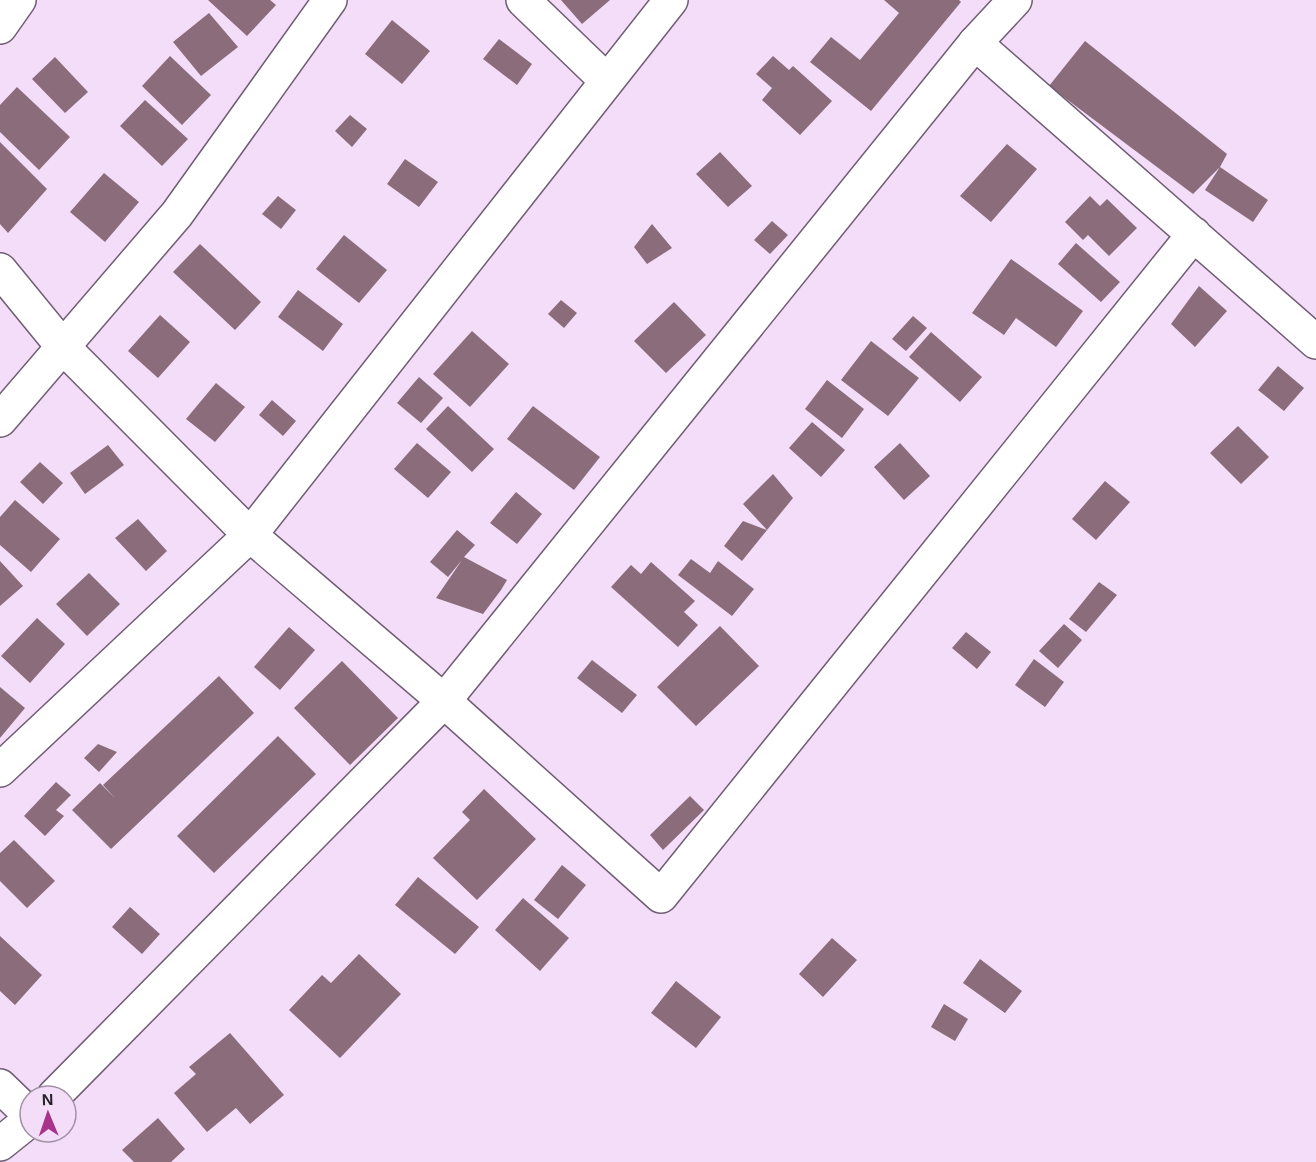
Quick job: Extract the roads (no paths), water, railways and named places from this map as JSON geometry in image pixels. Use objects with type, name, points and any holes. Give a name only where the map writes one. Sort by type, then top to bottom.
[{"type":"street","points":[[0,27],[19,0]]},
{"type":"street","points":[[0,420],[177,214],[330,0]]},
{"type":"street","points":[[523,0],[607,81]]},
{"type":"street","points":[[0,770],[250,535],[671,0]]},
{"type":"street","points":[[66,1084],[444,701],[975,43],[1015,0]]},
{"type":"street","points":[[975,43],[1316,342]]},
{"type":"street","points":[[0,270],[63,347],[250,535],[444,701],[661,896],[1194,234]]},
{"type":"street","points":[[0,1086],[18,1103]]},
{"type":"street","points":[[0,1144],[18,1130]]}]
